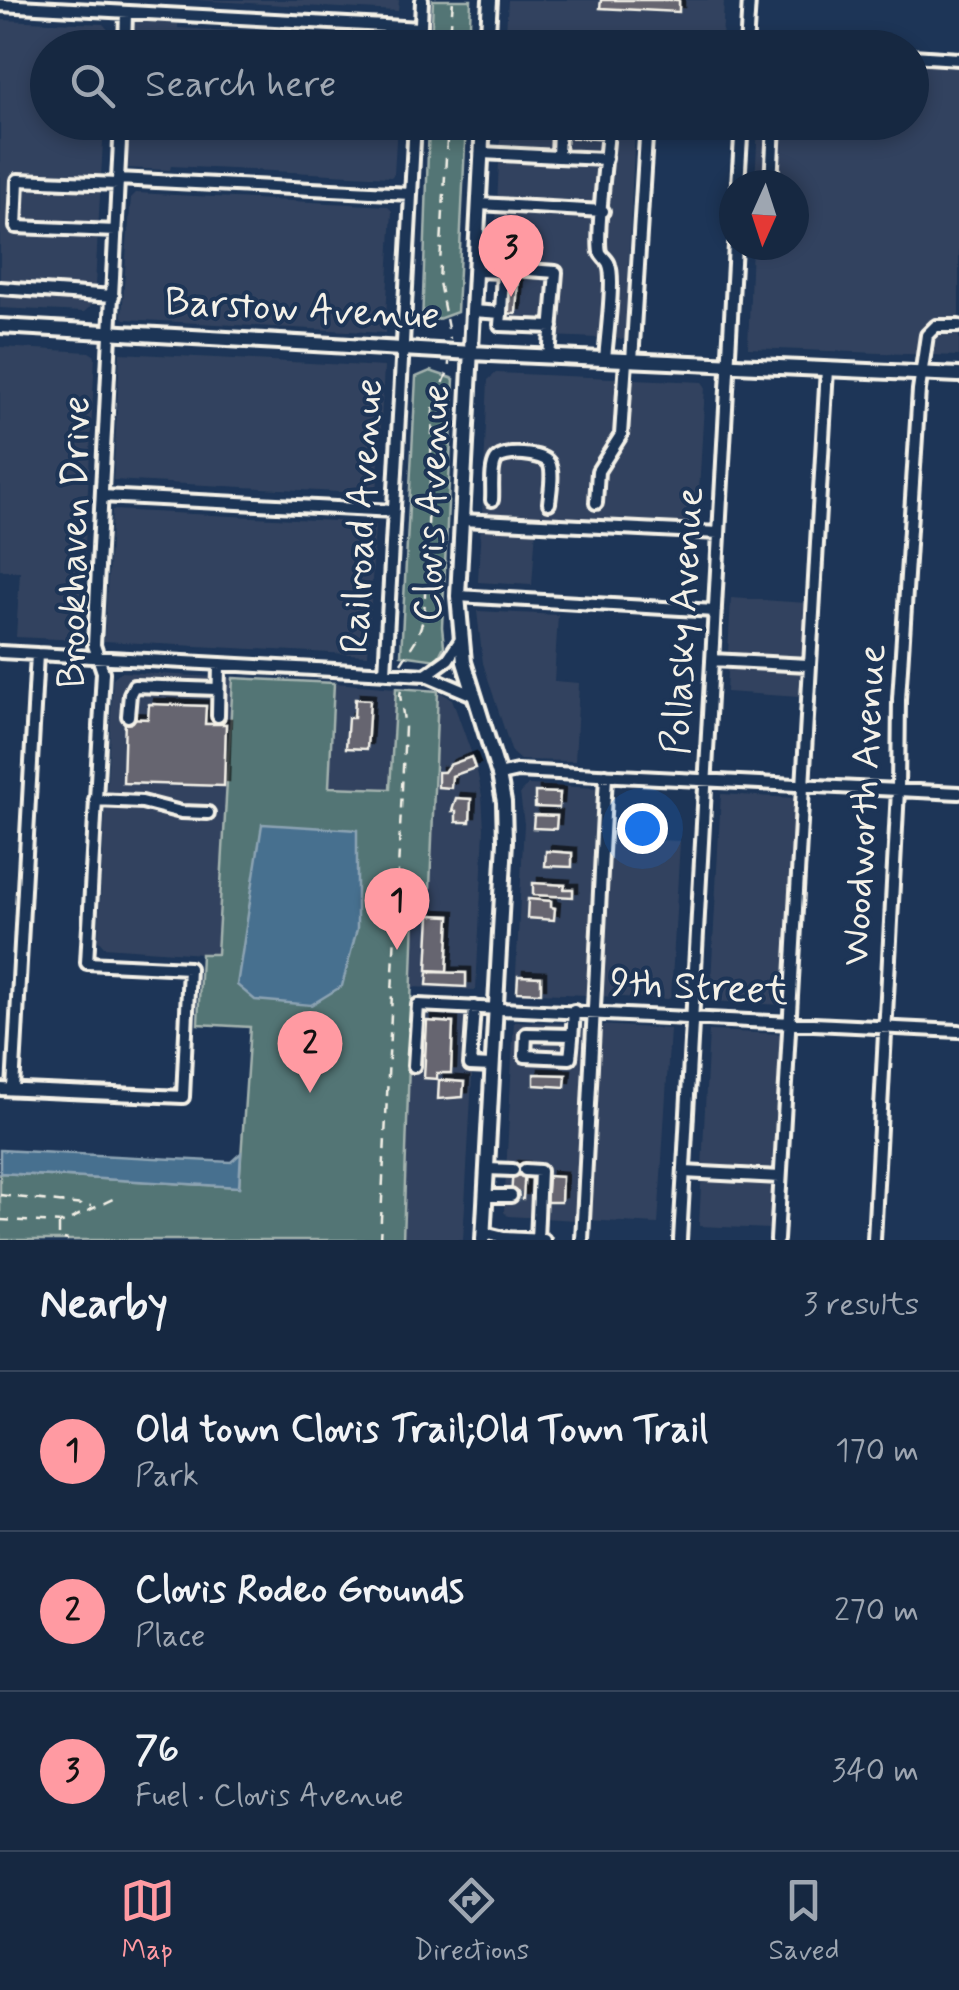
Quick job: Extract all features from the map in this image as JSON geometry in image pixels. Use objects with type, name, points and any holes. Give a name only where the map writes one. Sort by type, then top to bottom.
[{"type":"main road","points":[[489,30],[490,0]]},
{"type":"main road","name":"Clovis Avenue","points":[[483,140],[458,596],[460,641],[499,775],[506,841],[484,1236]]},
{"type":"main road","name":"Barstow Avenue","points":[[0,326],[605,360],[959,375]]},
{"type":"street","points":[[0,5],[421,28],[422,0]]},
{"type":"street","points":[[747,30],[748,0]]},
{"type":"street","points":[[125,30],[126,12]]},
{"type":"street","points":[[929,57],[959,59]]},
{"type":"street","name":"Brookhaven Drive","points":[[13,1089],[183,1098],[189,968],[87,963],[103,672],[94,645],[120,140]]},
{"type":"street","name":"Railroad Avenue","points":[[384,673],[415,140]]},
{"type":"street","points":[[558,157],[559,140]]},
{"type":"street","points":[[605,360],[610,266],[600,251],[607,140]]},
{"type":"street","points":[[596,503],[598,471],[621,435],[630,361],[645,140]]},
{"type":"street","points":[[739,170],[741,140]]},
{"type":"street","points":[[772,170],[773,140]]},
{"type":"street","points":[[482,153],[606,159]]},
{"type":"street","points":[[116,232],[16,227],[18,180],[412,194]]},
{"type":"street","points":[[479,204],[603,211]]},
{"type":"street","name":"Pollasky Avenue","points":[[680,1240],[734,260]]},
{"type":"street","points":[[476,271],[556,272],[549,357]]},
{"type":"street","points":[[503,272],[500,325],[552,327]]},
{"type":"street","points":[[0,288],[112,296]]},
{"type":"street","points":[[474,311],[501,313]]},
{"type":"street","name":"Woodworth Avenue","points":[[874,1240],[898,790],[899,699],[922,373],[927,335],[936,326],[959,326]]},
{"type":"street","points":[[777,1240],[827,369]]},
{"type":"street","points":[[492,500],[497,459],[503,455],[523,456],[541,457],[551,467],[549,503]]},
{"type":"street","points":[[102,496],[394,511]]},
{"type":"street","points":[[462,520],[719,533]]},
{"type":"street","points":[[458,596],[714,612]]},
{"type":"street","points":[[426,675],[448,659],[460,641]]},
{"type":"street","points":[[0,652],[426,675],[473,696]]},
{"type":"street","points":[[0,1089],[13,1089],[38,654]]},
{"type":"street","points":[[142,685],[143,660]]},
{"type":"street","points":[[712,660],[808,665]]},
{"type":"street","points":[[218,716],[219,664]]},
{"type":"street","points":[[128,716],[131,690],[142,685],[217,689]]},
{"type":"street","points":[[499,775],[518,771],[959,793]]},
{"type":"street","points":[[582,1240],[606,775]]},
{"type":"street","points":[[96,800],[142,802],[181,812],[208,813]]},
{"type":"street","name":"9th Street","points":[[414,1066],[418,1005],[959,1031]]},
{"type":"street","points":[[474,1008],[470,1065],[492,1066]]},
{"type":"street","points":[[572,1035],[526,1034],[525,1056],[570,1058],[572,1035],[574,1011]]},
{"type":"street","points":[[472,1039],[494,1040]]},
{"type":"street","points":[[484,1236],[541,1240],[540,1170],[487,1168]]},
{"type":"street","points":[[684,1172],[780,1177]]},
{"type":"street","points":[[486,1196],[539,1198]]},
{"type":"path","points":[[450,30],[452,0]]},
{"type":"path","points":[[0,1195],[92,1206]]},
{"type":"path","points":[[0,1220],[59,1222],[115,1198]]},
{"type":"path","points":[[59,1222],[59,1238],[68,1240]]},
{"type":"shaded area","points":[[193,0],[399,0],[398,11]]},
{"type":"shaded area","points":[[508,0],[724,0],[723,30],[506,30]]},
{"type":"shaded area","points":[[0,20],[103,24],[108,30],[30,30],[30,140],[103,140],[94,303],[84,312],[0,308]]},
{"type":"shaded area","points":[[134,21],[214,30],[134,30]]},
{"type":"shaded area","points":[[929,62],[959,64],[959,356],[748,348],[751,260],[809,260],[809,170],[756,170],[757,140],[929,140]]},
{"type":"shaded area","points":[[127,140],[396,140],[391,177],[171,166],[170,170],[126,168]]},
{"type":"shaded area","points":[[500,140],[634,140],[625,339],[499,334],[491,327]]},
{"type":"shaded area","points":[[136,193],[387,206],[392,211],[385,333],[125,319],[122,316],[131,198]]},
{"type":"shaded area","points":[[0,347],[89,352],[95,356],[80,640],[16,637],[20,572],[0,570]]},
{"type":"shaded area","points":[[120,353],[384,367],[377,494],[113,480]]},
{"type":"shaded area","points":[[496,373],[702,382],[705,386],[697,526],[482,516],[488,380]]},
{"type":"shaded area","points":[[112,510],[375,523],[368,655],[104,641]]},
{"type":"shaded area","points":[[481,523],[536,527],[532,585],[478,582]]},
{"type":"shaded area","points":[[731,598],[806,603],[800,697],[726,692]]},
{"type":"shaded area","points":[[477,611],[558,615],[554,681],[579,683],[575,761],[520,760],[512,753],[483,663]]},
{"type":"shaded area","points":[[120,672],[233,678],[217,955],[104,947],[98,940],[113,678]]},
{"type":"shaded area","points":[[334,683],[396,688],[390,790],[328,787]]},
{"type":"shaded area","points":[[438,691],[452,699],[476,766],[482,796],[484,829],[476,990],[411,987],[414,914],[429,913]]},
{"type":"shaded area","points":[[528,785],[599,788],[588,995],[515,992],[524,824],[520,793]]},
{"type":"shaded area","points":[[721,794],[794,798],[783,1005],[710,1001]]},
{"type":"shaded area","points":[[262,824],[357,830],[357,929],[342,986],[311,1005],[255,1000],[237,985]]},
{"type":"shaded area","points":[[607,838],[680,841],[668,999],[598,996]]},
{"type":"shaded area","points":[[411,1002],[476,1005],[463,1240],[403,1240]]},
{"type":"shaded area","points":[[514,1021],[587,1025],[577,1220],[508,1216],[504,1212]]},
{"type":"shaded area","points":[[597,1025],[670,1029],[658,1224],[587,1220]]},
{"type":"shaded area","points":[[709,1031],[782,1034],[772,1229],[699,1226]]},
{"type":"shaded area","points":[[0,1150],[231,1162],[241,1153],[239,1187],[0,1173]]},
{"type":"green space","points":[[433,0],[471,0],[470,30],[432,30]]},
{"type":"green space","points":[[428,140],[465,140],[457,312],[422,325]]},
{"type":"green space","points":[[430,371],[454,379],[444,646],[437,660],[401,655],[416,377]]},
{"type":"green space","points":[[233,678],[334,683],[329,787],[390,789],[396,688],[438,691],[429,913],[414,915],[403,1240],[0,1240],[0,1173],[239,1187],[250,1027],[198,1024],[201,954],[217,954]]},
{"type":"building","points":[[601,0],[679,0],[679,12],[600,8]]},
{"type":"building","points":[[506,279],[518,280],[516,314],[504,313]]},
{"type":"building","points":[[355,699],[370,700],[367,749],[346,748],[348,718],[354,718]]},
{"type":"building","points":[[149,704],[206,706],[205,724],[226,724],[224,786],[123,783],[125,718],[148,719]]},
{"type":"building","points":[[471,757],[475,768],[452,776],[451,788],[438,787],[438,772]]},
{"type":"building","points":[[535,792],[560,793],[559,808],[535,807]]},
{"type":"building","points":[[456,798],[471,799],[470,822],[456,822],[456,811],[452,811]]},
{"type":"building","points":[[534,815],[557,816],[556,829],[533,828]]},
{"type":"building","points":[[546,851],[572,853],[572,867],[545,866]]},
{"type":"building","points":[[533,883],[565,885],[564,889],[573,889],[573,897],[533,895]]},
{"type":"building","points":[[528,899],[551,901],[554,920],[527,918]]},
{"type":"building","points":[[430,915],[450,916],[447,971],[427,970]]},
{"type":"building","points":[[428,972],[466,973],[466,987],[427,985]]},
{"type":"building","points":[[518,976],[541,977],[541,993],[517,992]]},
{"type":"building","points":[[427,1021],[453,1023],[451,1073],[437,1073],[437,1079],[424,1078]]},
{"type":"building","points":[[534,1074],[566,1075],[565,1087],[534,1085]]},
{"type":"building","points":[[439,1080],[464,1082],[463,1097],[438,1099]]},
{"type":"building","points":[[513,1166],[525,1167],[523,1199],[511,1198]]},
{"type":"building","points":[[548,1176],[562,1177],[561,1202],[546,1202]]},
{"type":"tunnel","points":[[511,1196],[523,1197]]},
{"type":"place","name":"76","points":[[511,297]]},
{"type":"place","name":"Old town Clovis Trail;Old Town Trail","points":[[397,950]]},
{"type":"place","name":"Clovis Rodeo Grounds","points":[[310,1093]]}]
